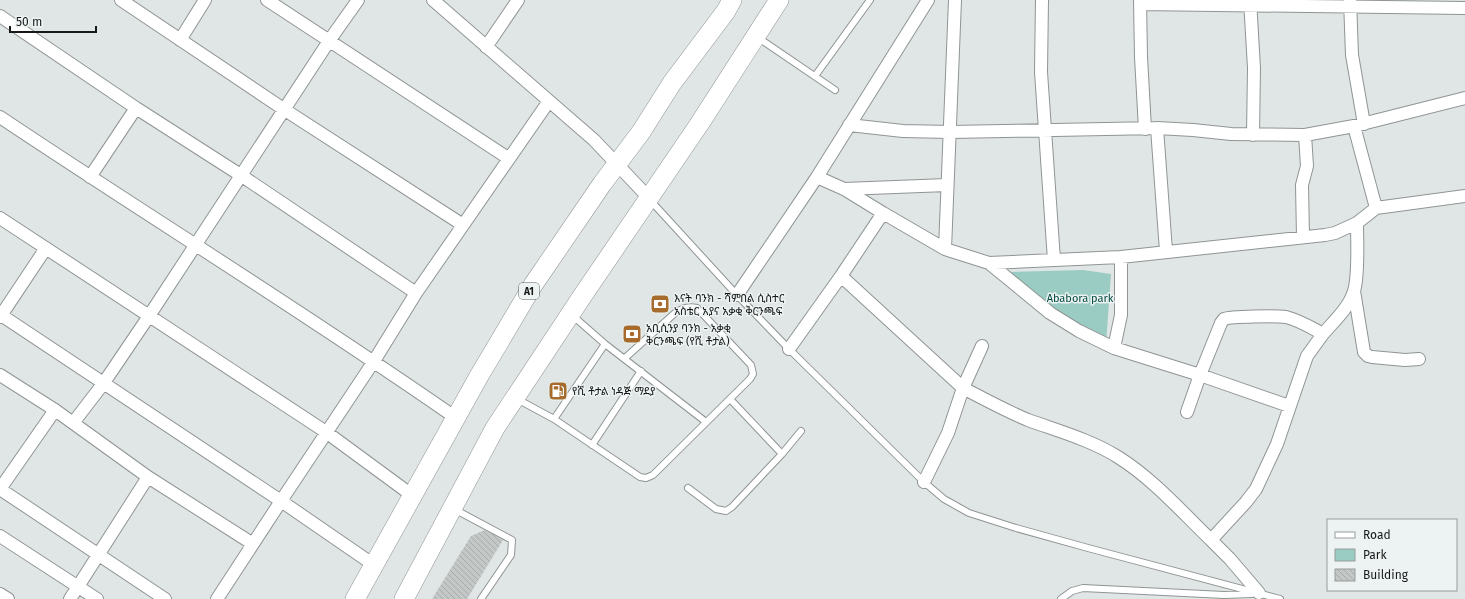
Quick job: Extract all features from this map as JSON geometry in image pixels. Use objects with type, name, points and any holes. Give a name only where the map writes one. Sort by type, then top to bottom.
[{"type":"main road","name":"A1","points":[[355,599],[456,418],[533,285],[616,163],[641,132],[672,83],[726,11],[732,0]]},
{"type":"main road","points":[[404,599],[495,428],[614,248],[700,123],[779,0]]},
{"type":"street","points":[[121,0],[285,110],[463,225]]},
{"type":"street","points":[[180,40],[205,0]]},
{"type":"street","points":[[267,0],[508,158]]},
{"type":"street","points":[[73,423],[103,384],[149,316],[330,40],[358,0]]},
{"type":"street","points":[[433,0],[594,140],[649,198]]},
{"type":"street","points":[[486,47],[518,0]]},
{"type":"street","points":[[737,294],[817,177],[928,0]]},
{"type":"street","points":[[945,249],[955,0]]},
{"type":"street","points":[[1042,0],[1041,72],[1054,260]]},
{"type":"street","points":[[1166,251],[1141,57],[1140,2],[1350,3],[1465,8]]},
{"type":"street","points":[[1250,2],[1254,68],[1253,135]]},
{"type":"street","points":[[1350,3],[1352,55],[1359,125],[1376,208]]},
{"type":"street","points":[[0,16],[136,108],[242,176],[416,293]]},
{"type":"street","points":[[849,125],[903,131],[950,132],[1151,129],[1193,130],[1253,135],[1305,135],[1359,125],[1397,114],[1465,98]]},
{"type":"street","points":[[216,599],[374,361],[416,293],[508,158],[549,101]]},
{"type":"street","points":[[90,177],[136,108]]},
{"type":"street","points":[[0,117],[374,361],[456,418]]},
{"type":"street","points":[[1303,237],[1302,185],[1307,166],[1305,135]]},
{"type":"street","points":[[817,177],[844,189],[945,249],[989,263],[1121,257],[1335,233],[1357,223],[1376,208],[1465,196]]},
{"type":"street","points":[[844,189],[947,185]]},
{"type":"street","points":[[789,349],[841,276],[883,213]]},
{"type":"street","points":[[0,218],[326,432],[413,496]]},
{"type":"street","points":[[1211,540],[1256,489],[1277,444],[1306,356],[1348,304],[1354,292],[1356,280],[1357,223]]},
{"type":"street","points":[[46,248],[1,316],[281,501],[374,565]]},
{"type":"street","points":[[1114,348],[1121,315],[1121,257]]},
{"type":"street","points":[[989,263],[1050,313],[1080,331],[1114,348],[1200,375],[1289,406]]},
{"type":"street","points":[[841,276],[963,388],[1026,419],[1086,441],[1118,456],[1146,477],[1230,559],[1259,593]]},
{"type":"street","points":[[1354,292],[1364,352],[1368,356],[1372,357],[1405,360],[1419,359]]},
{"type":"street","points":[[1187,412],[1200,375],[1224,319],[1228,317],[1286,317],[1323,334]]},
{"type":"street","points":[[924,482],[948,434],[963,388],[982,346]]},
{"type":"street","points":[[0,375],[55,410],[148,477],[253,544]]},
{"type":"street","points":[[55,410],[0,489],[165,599]]},
{"type":"street","points":[[70,599],[148,477]]},
{"type":"street","points":[[0,536],[97,599]]},
{"type":"street","points":[[0,594],[8,599]]},
{"type":"lane","points":[[815,76],[870,0]]},
{"type":"lane","points":[[756,37],[835,90]]},
{"type":"lane","points":[[649,198],[789,349],[924,482],[944,499],[969,513],[1016,528],[1280,599]]},
{"type":"lane","points":[[515,397],[554,419],[640,477],[646,478],[653,475],[750,379],[753,374],[751,366],[697,308],[690,306],[675,312],[625,358]]},
{"type":"lane","points":[[570,314],[605,344],[706,422]]},
{"type":"lane","points":[[554,419],[605,344]]},
{"type":"lane","points":[[592,445],[641,371]]},
{"type":"lane","points":[[730,399],[782,454]]},
{"type":"lane","points":[[688,488],[716,509],[726,511],[732,507],[782,454],[801,431]]},
{"type":"lane","points":[[453,508],[512,540],[511,555],[481,599]]},
{"type":"lane","points":[[1061,599],[1072,591],[1083,588],[1224,595],[1259,593]]},
{"type":"green space","name":"Ababora park","points":[[1083,270],[1111,274],[1106,344],[1084,334],[1007,272]]},
{"type":"building","points":[[485,530],[503,540],[467,599],[432,599],[471,536]]},
{"type":"place","name":"እናት ባንክ - ሻምበል ሲስተር አስቴር አያና አቃቂ ቅርንጫፍ","points":[[660,304]]},
{"type":"place","name":"አቢሲንያ ባንክ - አቃቂ ቅርንጫፍ (የሺ ቶታል)","points":[[632,334]]},
{"type":"place","name":"የሺ ቶታል ነዳጅ ማደያ","points":[[558,391]]}]
